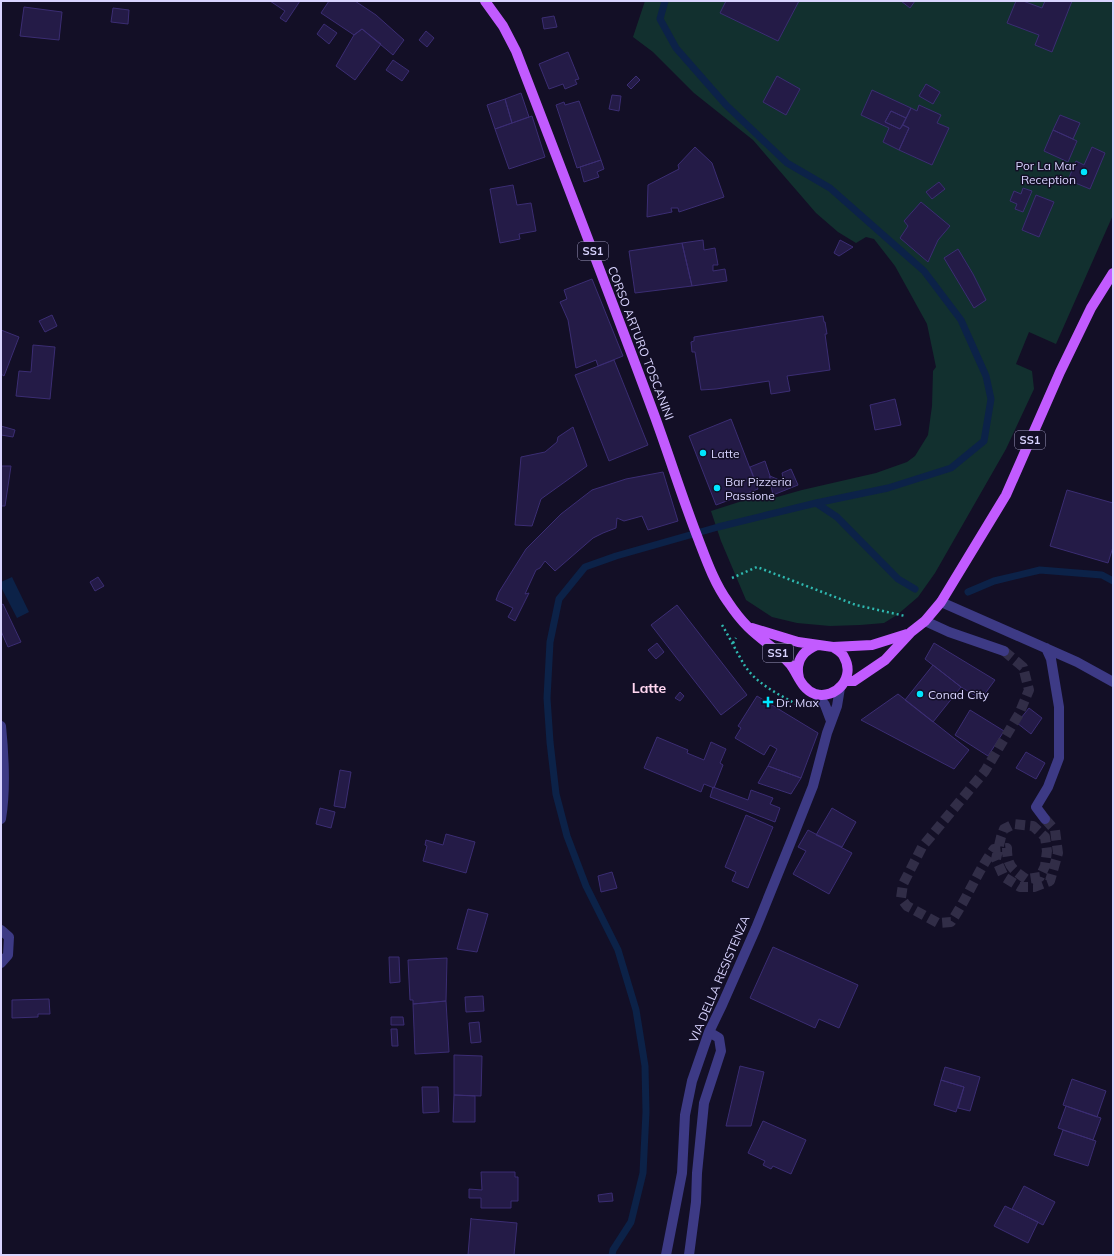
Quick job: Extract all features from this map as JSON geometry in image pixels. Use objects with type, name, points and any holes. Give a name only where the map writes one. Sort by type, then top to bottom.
[{"type":"main road","name":"CORSO ARTURO TOSCANINI","points":[[485,1],[503,26],[516,51],[632,355],[708,566],[728,603],[748,627],[790,664],[802,684],[808,690],[816,694]]},
{"type":"main road","name":"SS1","points":[[816,694],[825,695],[833,693],[842,685],[854,682],[885,660],[911,632],[925,621],[941,602],[1006,495],[1060,372],[1091,308],[1113,273]]},
{"type":"main road","name":"SS1","points":[[748,627],[798,642],[833,647],[872,645],[898,638],[911,632]]},
{"type":"main road","points":[[802,684],[798,677],[797,669],[799,661],[806,651],[817,645]]},
{"type":"main road","points":[[833,647],[839,651],[846,661],[848,674],[842,685]]},
{"type":"street","points":[[941,602],[1006,632],[1077,662],[1113,682]]},
{"type":"street","points":[[925,621],[949,632],[1004,652]]},
{"type":"street","points":[[1045,818],[1036,808],[1048,787],[1059,758],[1059,707],[1051,659],[1046,648]]},
{"type":"street","name":"VIA DELLA RESISTENZA","points":[[666,1255],[682,1173],[685,1115],[692,1081],[709,1032],[722,1005],[813,786],[842,685]]},
{"type":"street","points":[[816,694],[825,705],[831,721]]},
{"type":"street","points":[[1,726],[4,761],[3,806],[1,819]]},
{"type":"street","points":[[1,930],[9,937],[8,955],[1,963]]},
{"type":"street","points":[[689,1255],[696,1202],[697,1173],[704,1103],[722,1051],[719,1038],[709,1032]]},
{"type":"path","points":[[731,579],[757,567],[856,605],[925,621]]},
{"type":"path","points":[[732,643],[746,667],[755,677],[798,705]]},
{"type":"green space","points":[[645,1],[1113,1],[1113,215],[1056,344],[1029,332],[1016,364],[1032,371],[1034,389],[1006,449],[935,573],[918,597],[897,615],[884,623],[830,626],[797,623],[772,617],[746,600],[721,541],[711,511],[767,493],[770,499],[876,473],[907,462],[915,456],[928,435],[932,406],[933,371],[936,367],[927,324],[895,266],[874,239],[866,237],[856,243],[838,232],[816,213],[753,140],[694,93],[653,52],[633,37]]},
{"type":"water","points":[[12,577],[29,612],[17,618],[1,587],[1,582]]},
{"type":"building","points":[[270,1],[300,1],[286,22],[280,18],[285,11]]},
{"type":"building","points":[[329,1],[355,1],[376,15],[404,40],[393,55],[362,29],[354,35],[321,13]]},
{"type":"building","points":[[726,1],[799,1],[778,41],[720,13]]},
{"type":"building","points":[[901,1],[915,1],[910,8]]},
{"type":"building","points":[[1016,1],[1023,1],[1042,8],[1045,1],[1072,1],[1052,52],[1035,45],[1039,35],[1007,23]]},
{"type":"building","points":[[24,7],[62,12],[59,40],[20,36]]},
{"type":"building","points":[[113,8],[129,10],[128,24],[111,22]]},
{"type":"building","points":[[554,16],[557,27],[544,29],[542,18]]},
{"type":"building","points":[[324,24],[337,33],[329,44],[317,34]]},
{"type":"building","points":[[362,29],[381,44],[355,80],[336,66],[354,35]]},
{"type":"building","points":[[426,31],[434,38],[427,47],[419,40]]},
{"type":"building","points":[[568,52],[579,79],[575,80],[577,84],[565,89],[563,84],[549,89],[539,64]]},
{"type":"building","points":[[393,60],[409,71],[402,81],[386,70]]},
{"type":"building","points":[[636,76],[640,80],[631,89],[627,85]]},
{"type":"building","points":[[777,76],[800,89],[786,115],[763,102]]},
{"type":"building","points":[[926,84],[940,92],[933,104],[919,96]]},
{"type":"building","points":[[872,90],[911,108],[906,118],[891,111],[885,122],[900,129],[903,125],[909,128],[899,150],[883,142],[889,128],[861,115]]},
{"type":"building","points":[[521,93],[529,117],[512,123],[505,99]]},
{"type":"building","points":[[612,95],[621,96],[619,111],[609,109]]},
{"type":"building","points":[[505,99],[512,123],[495,129],[487,105]]},
{"type":"building","points":[[579,101],[601,160],[577,168],[556,105],[564,102],[565,105]]},
{"type":"building","points":[[919,105],[941,115],[937,123],[949,128],[932,165],[899,150],[909,128],[903,125],[911,108],[917,111]]},
{"type":"building","points":[[891,111],[906,118],[900,129],[885,122]]},
{"type":"building","points":[[1060,115],[1080,123],[1073,139],[1053,130]]},
{"type":"building","points":[[532,116],[545,157],[509,169],[495,129]]},
{"type":"building","points":[[1053,130],[1077,141],[1068,162],[1044,151]]},
{"type":"building","points":[[695,147],[712,163],[724,197],[679,212],[678,208],[671,208],[672,212],[647,217],[648,185],[679,169],[678,165]]},
{"type":"building","name":"Por La Mar Reception","points":[[1092,147],[1105,153],[1090,189],[1068,180],[1076,161],[1084,165]]},
{"type":"building","points":[[601,160],[604,169],[597,172],[599,177],[584,182],[580,167]]},
{"type":"building","points":[[939,182],[945,189],[932,199],[926,192]]},
{"type":"building","points":[[513,185],[517,205],[531,203],[536,231],[519,234],[520,239],[500,243],[490,189]]},
{"type":"building","points":[[1023,188],[1032,191],[1023,212],[1015,209],[1017,204],[1010,201],[1014,191],[1021,194]]},
{"type":"building","points":[[1036,195],[1054,202],[1039,237],[1022,230]]},
{"type":"building","points":[[921,202],[950,226],[938,240],[928,262],[900,238],[908,226],[904,221]]},
{"type":"building","points":[[703,240],[704,250],[715,248],[718,265],[713,265],[713,271],[725,269],[727,281],[692,286],[682,243]]},
{"type":"building","points":[[840,240],[853,247],[839,256],[834,253]]},
{"type":"building","points":[[682,243],[692,286],[635,293],[629,251]]},
{"type":"building","points":[[958,249],[986,300],[974,308],[944,258]]},
{"type":"building","points":[[592,279],[623,356],[598,366],[596,360],[576,368],[568,320],[560,302],[567,299],[564,290]]},
{"type":"building","points":[[52,315],[57,326],[45,332],[39,321]]},
{"type":"building","points":[[823,316],[827,334],[825,334],[830,370],[787,376],[790,391],[771,394],[769,381],[701,390],[695,352],[692,352],[691,342],[694,341],[694,337]]},
{"type":"building","points":[[1,330],[19,337],[4,376],[1,374]]},
{"type":"building","points":[[33,345],[55,347],[50,399],[16,396],[19,371],[31,372]]},
{"type":"building","points":[[614,360],[648,445],[609,461],[575,375]]},
{"type":"building","points":[[895,399],[901,425],[875,430],[870,405]]},
{"type":"building","points":[[731,419],[758,489],[716,505],[689,436]]},
{"type":"building","points":[[1,426],[15,430],[13,437],[1,435]]},
{"type":"building","points":[[573,427],[587,466],[541,499],[532,526],[515,525],[521,457],[545,452],[557,442],[558,437]]},
{"type":"building","points":[[765,461],[770,476],[770,481],[757,486],[750,467]]},
{"type":"building","points":[[1,466],[11,466],[5,506],[1,506]]},
{"type":"building","points":[[791,469],[798,485],[773,495],[770,476],[784,482],[782,473]]},
{"type":"building","points":[[663,472],[678,521],[648,530],[642,516],[624,521],[617,518],[616,528],[593,538],[555,571],[545,561],[540,568],[536,570],[525,594],[529,593],[515,621],[508,617],[513,608],[496,600],[499,592],[526,549],[561,514],[592,490],[626,479]]},
{"type":"building","points":[[1067,490],[1113,503],[1113,547],[1108,563],[1050,546]]},
{"type":"building","points":[[98,577],[104,586],[95,591],[90,582]]},
{"type":"building","points":[[3,604],[21,642],[8,647],[1,631],[1,605]]},
{"type":"building","points":[[677,605],[747,695],[721,715],[651,625]]},
{"type":"building","points":[[657,643],[664,652],[656,659],[648,650]]},
{"type":"building","points":[[934,643],[995,680],[981,699],[961,687],[925,659]]},
{"type":"building","points":[[933,665],[961,687],[933,722],[905,700]]},
{"type":"building","points":[[680,692],[684,696],[680,701],[675,698]]},
{"type":"building","points":[[898,694],[969,750],[954,769],[861,720]]},
{"type":"building","points":[[757,696],[818,733],[801,778],[768,766],[777,749],[770,745],[764,755],[735,738],[741,728],[738,726]]},
{"type":"building","points":[[1029,708],[1042,718],[1031,734],[1017,723]]},
{"type":"building","points":[[970,710],[1004,731],[988,756],[955,735]]},
{"type":"building","points":[[657,737],[688,750],[687,753],[704,760],[711,742],[726,749],[720,763],[723,765],[714,788],[704,784],[701,792],[644,768]]},
{"type":"building","points":[[1026,752],[1045,763],[1036,779],[1016,768]]},
{"type":"building","points":[[768,766],[801,778],[791,794],[758,783]]},
{"type":"building","points":[[340,770],[351,772],[345,808],[334,806]]},
{"type":"building","points":[[713,787],[748,800],[751,790],[773,798],[770,804],[780,808],[775,822],[710,797]]},
{"type":"building","points":[[320,808],[335,812],[331,828],[316,824]]},
{"type":"building","points":[[832,808],[856,822],[842,847],[816,835]]},
{"type":"building","points":[[746,815],[773,827],[748,888],[732,881],[736,872],[725,867]]},
{"type":"building","points":[[808,830],[852,853],[829,894],[793,874],[806,851],[798,847]]},
{"type":"building","points":[[446,834],[475,842],[466,873],[423,861],[427,846],[425,845],[426,840],[443,845]]},
{"type":"building","points":[[612,872],[617,888],[601,892],[598,876]]},
{"type":"building","points":[[468,909],[488,914],[477,952],[457,949]]},
{"type":"building","points":[[773,947],[858,985],[839,1028],[819,1019],[815,1028],[750,998]]},
{"type":"building","points":[[389,957],[399,957],[400,982],[390,983]]},
{"type":"building","points":[[447,958],[446,1001],[413,1004],[413,1000],[410,1000],[408,960]]},
{"type":"building","points":[[483,996],[484,1011],[466,1012],[465,997]]},
{"type":"building","points":[[49,999],[50,1014],[38,1014],[38,1017],[12,1018],[12,1000]]},
{"type":"building","points":[[446,1001],[449,1052],[415,1054],[413,1004]]},
{"type":"building","points":[[391,1017],[403,1017],[404,1025],[391,1025]]},
{"type":"building","points":[[479,1022],[481,1042],[471,1043],[469,1023]]},
{"type":"building","points":[[391,1029],[397,1029],[398,1046],[392,1046]]},
{"type":"building","points":[[454,1055],[482,1056],[481,1096],[454,1095]]},
{"type":"building","points":[[740,1066],[764,1072],[751,1126],[726,1126]]},
{"type":"building","points":[[945,1067],[980,1077],[970,1111],[958,1108],[964,1087],[941,1080]]},
{"type":"building","points":[[1072,1079],[1106,1091],[1097,1117],[1063,1105]]},
{"type":"building","points":[[941,1080],[964,1087],[956,1112],[934,1105]]},
{"type":"building","points":[[422,1087],[438,1087],[439,1112],[423,1113]]},
{"type":"building","points":[[454,1095],[475,1096],[475,1122],[453,1122]]},
{"type":"building","points":[[1066,1106],[1101,1118],[1093,1140],[1058,1128]]},
{"type":"building","points":[[763,1121],[806,1140],[791,1174],[773,1166],[771,1169],[763,1165],[765,1161],[748,1153]]},
{"type":"building","points":[[1063,1130],[1096,1141],[1088,1166],[1054,1155]]},
{"type":"building","points":[[481,1172],[515,1172],[515,1177],[518,1177],[518,1201],[511,1201],[511,1208],[481,1208],[481,1198],[469,1198],[469,1189],[482,1190]]},
{"type":"building","points":[[1024,1186],[1055,1202],[1043,1225],[1012,1209]]},
{"type":"building","points":[[612,1193],[613,1201],[599,1202],[598,1195]]},
{"type":"building","points":[[1005,1206],[1038,1222],[1028,1243],[994,1226]]},
{"type":"building","points":[[471,1218],[517,1223],[514,1255],[468,1255]]},
{"type":"waterway","points":[[612,1255],[613,1250],[631,1222],[643,1173],[646,1112],[645,1066],[636,1010],[618,950],[586,886],[567,836],[556,794],[547,698],[550,642],[559,599],[585,567],[616,556],[718,527],[816,503],[888,488],[951,468],[984,441],[991,399],[986,376],[961,320],[924,271],[830,188],[787,163],[726,105],[676,48],[660,19],[665,1]]},
{"type":"waterway","points":[[816,503],[837,517],[898,579],[915,589]]},
{"type":"waterway","points":[[968,592],[994,581],[1040,570],[1102,575],[1113,581]]},
{"type":"tunnel","points":[[1004,651],[1023,667],[1029,690],[1019,714],[985,771],[922,847],[903,884],[901,898],[907,906],[938,923],[951,922],[982,867],[994,849],[1007,848],[1009,863],[1026,879],[1040,877],[1045,866],[1047,851],[1045,837],[1033,826],[1014,824],[1004,829],[1001,837],[996,859],[1004,877],[1020,887],[1034,887],[1050,881],[1058,853],[1055,830],[1045,819]]},
{"type":"place","name":"Por La Mar Reception","points":[[1084,172]]},
{"type":"place","name":"Latte","points":[[703,453]]},
{"type":"place","name":"Bar Pizzeria Passione","points":[[717,488]]},
{"type":"place","name":"Conad City","points":[[920,694]]},
{"type":"place","name":"Dr. Max","points":[[768,702]]},
{"type":"district","name":"Latte","points":[[649,688]]}]
